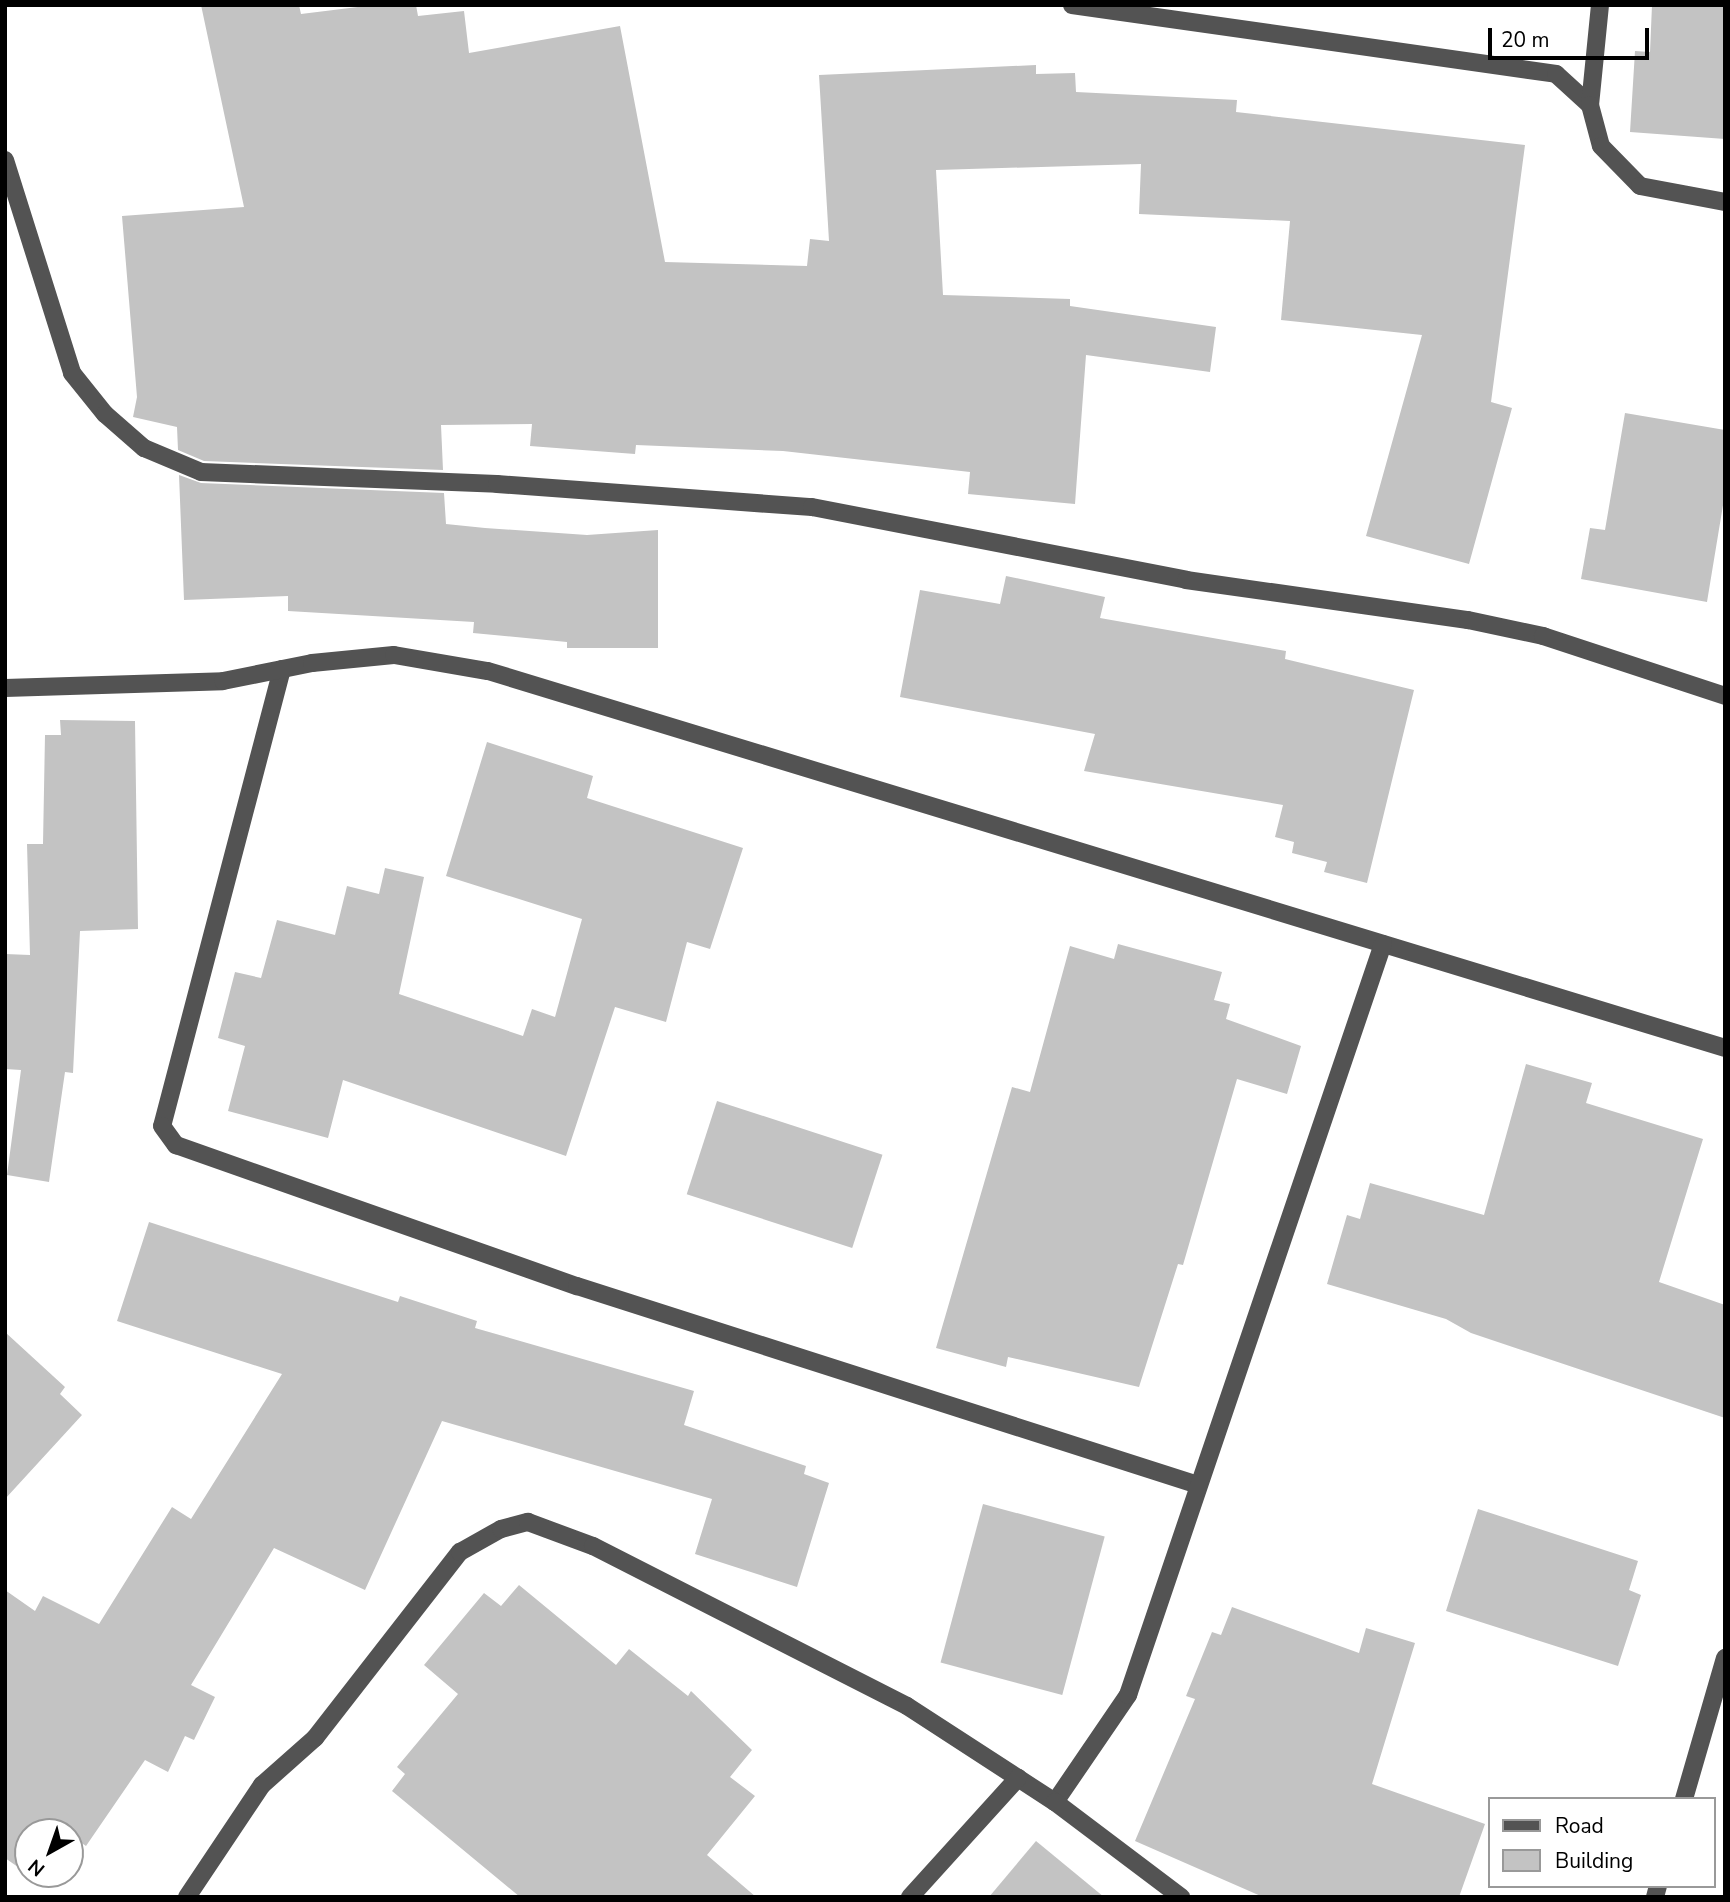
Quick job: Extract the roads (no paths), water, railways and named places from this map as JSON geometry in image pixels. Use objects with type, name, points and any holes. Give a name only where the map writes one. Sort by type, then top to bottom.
[{"type":"street","points":[[1072,5],[1556,74],[1590,104]]},
{"type":"street","points":[[1600,5],[1590,104],[1601,146],[1623,174],[1640,186],[1725,201]]},
{"type":"street","points":[[5,160],[72,373],[106,414],[144,448],[201,472],[496,484],[812,508],[1186,580],[1468,620],[1543,636],[1725,696]]},
{"type":"street","points":[[5,688],[223,681],[282,668],[394,655],[488,671],[1725,1048]]},
{"type":"street","points":[[282,668],[162,1126],[176,1145],[577,1286],[1195,1484]]},
{"type":"street","points":[[1055,1802],[1128,1695],[1195,1484],[1383,944]]},
{"type":"street","points":[[187,1897],[262,1785],[315,1738],[460,1552],[501,1529],[528,1522],[593,1546],[908,1706],[1055,1802],[1181,1897]]},
{"type":"street","points":[[1685,1797],[1725,1658]]},
{"type":"street","points":[[910,1897],[1018,1777]]}]
